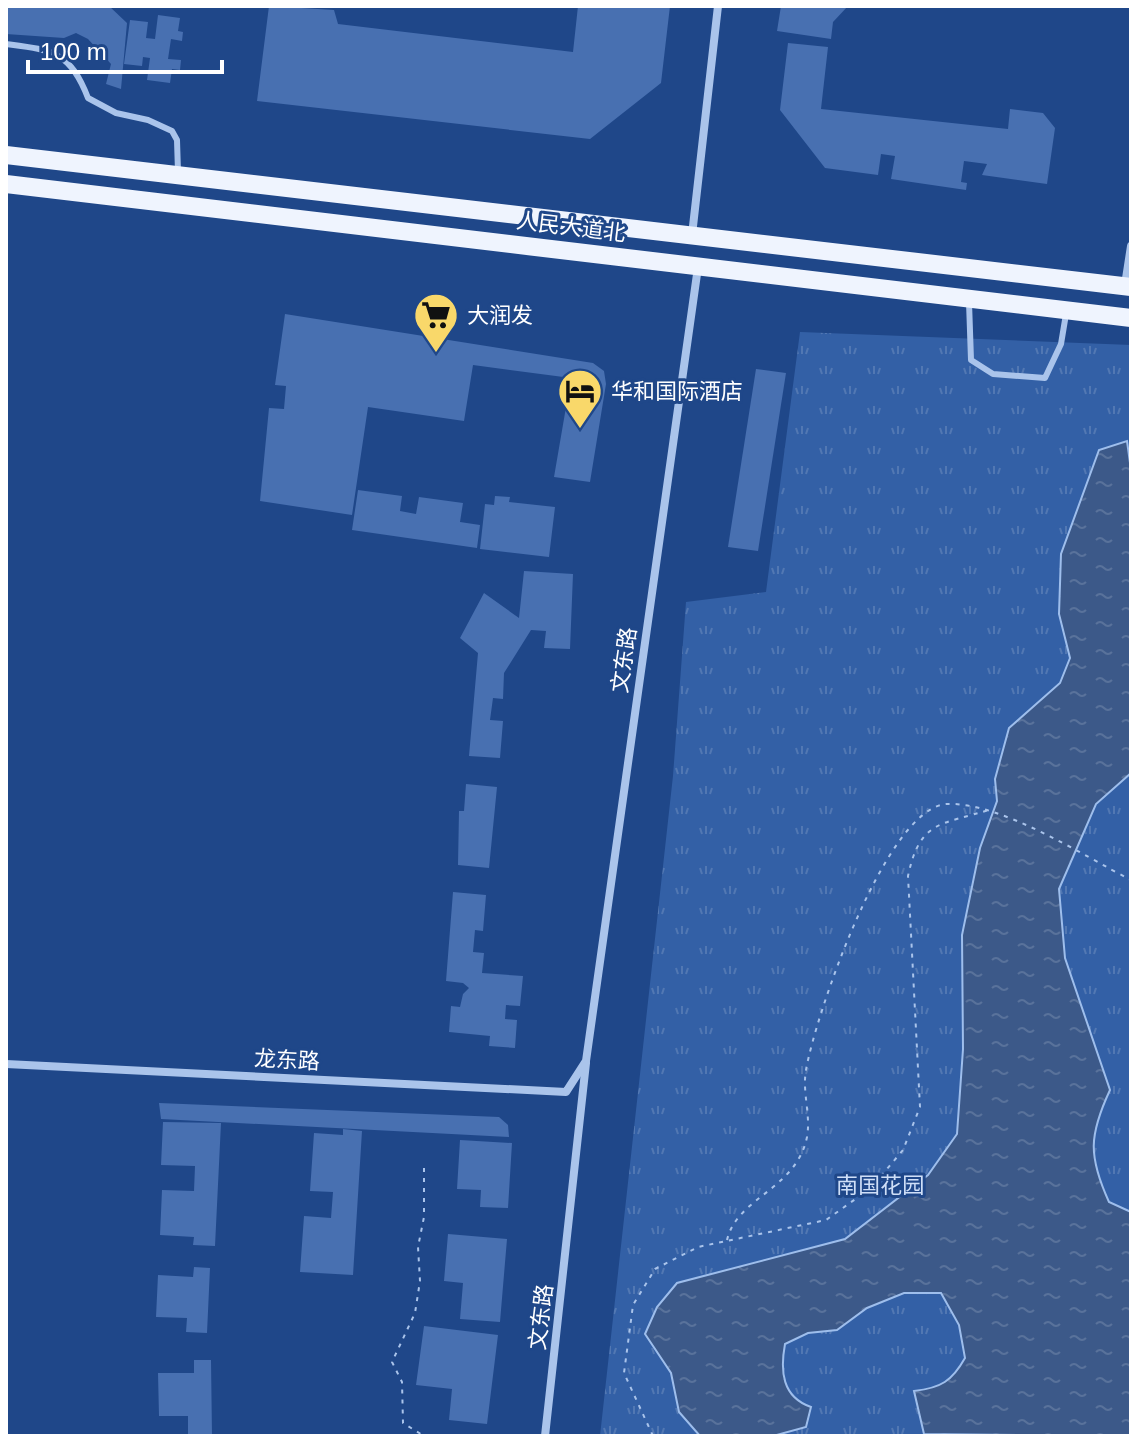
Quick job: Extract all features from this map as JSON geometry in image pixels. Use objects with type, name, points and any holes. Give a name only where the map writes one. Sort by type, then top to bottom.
[{"type":"main road","name":"人民大道北","points":[[6,155],[1128,287]]},
{"type":"main road","name":"人民大道北","points":[[6,184],[1131,318]]},
{"type":"street","points":[[692,235],[718,6]]},
{"type":"street","points":[[1128,287],[1131,246]]},
{"type":"street","name":"文东路","points":[[545,1436],[587,1058],[698,267]]},
{"type":"street","name":"文东路","points":[[566,1092],[587,1058]]},
{"type":"street","name":"龙东路","points":[[6,1064],[566,1092]]},
{"type":"lane","points":[[6,44],[53,50],[80,78],[88,98],[116,113],[148,120],[172,131],[177,140],[178,175]]},
{"type":"lane","points":[[968,298],[971,360],[993,374],[1045,378],[1061,344],[1067,310]]},
{"type":"path","points":[[727,1241],[733,1222],[783,1182],[806,1140],[807,1067],[862,903],[879,870],[914,823],[945,804],[992,809],[1131,880]]},
{"type":"path","points":[[653,1436],[624,1373],[633,1305],[655,1269],[698,1247],[826,1220],[871,1188],[903,1150],[920,1107],[908,876],[914,850],[926,830],[992,809]]},
{"type":"path","points":[[424,1168],[424,1217],[418,1247],[420,1281],[415,1313],[392,1362],[402,1382],[403,1423],[424,1436]]},
{"type":"green space","name":"南国花园","points":[[800,332],[1131,345],[1131,1436],[600,1436],[673,776],[686,602],[766,592]]},
{"type":"water","points":[[1127,441],[1131,470],[1131,773],[1096,804],[1059,889],[1065,958],[1110,1090],[1095,1133],[1097,1171],[1109,1202],[1131,1212],[1131,1436],[924,1434],[914,1391],[945,1382],[965,1358],[959,1325],[941,1293],[904,1293],[867,1308],[837,1330],[808,1333],[785,1344],[785,1382],[794,1397],[811,1407],[806,1427],[773,1436],[700,1436],[679,1412],[671,1373],[645,1334],[657,1307],[677,1283],[845,1239],[928,1175],[957,1134],[963,1049],[962,935],[980,848],[997,801],[995,779],[1009,728],[1060,683],[1070,658],[1059,614],[1061,554],[1099,450]]},
{"type":"building","points":[[6,6],[109,6],[127,23],[121,89],[106,84],[111,64],[88,39],[76,33],[64,38],[6,34]]},
{"type":"building","points":[[269,6],[334,10],[338,24],[573,52],[578,6],[670,6],[661,83],[590,139],[257,101]]},
{"type":"building","points":[[781,6],[848,6],[833,22],[831,39],[777,31]]},
{"type":"building","points":[[158,15],[180,18],[178,31],[183,32],[182,41],[171,39],[168,59],[181,60],[180,70],[172,69],[170,83],[147,80],[150,58],[143,57],[142,66],[124,64],[130,20],[148,22],[146,38],[155,39]]},
{"type":"building","points":[[788,43],[828,47],[821,109],[1008,129],[1010,109],[1043,113],[1055,128],[1047,184],[982,175],[987,164],[964,161],[961,182],[967,183],[966,190],[891,179],[895,156],[881,154],[878,175],[825,168],[780,110]]},
{"type":"building","points":[[285,314],[593,363],[604,371],[606,384],[590,482],[554,477],[571,378],[473,365],[464,421],[368,407],[352,515],[260,501],[269,408],[284,409],[286,386],[275,385]]},
{"type":"building","points":[[756,369],[786,373],[758,551],[728,547]]},
{"type":"building","points":[[358,490],[402,496],[400,511],[416,514],[419,497],[463,503],[460,522],[480,525],[477,548],[352,530]]},
{"type":"building","points":[[495,496],[510,497],[509,502],[555,507],[549,557],[480,549],[485,504],[494,505]]},
{"type":"building","points":[[524,571],[573,574],[570,649],[544,648],[546,631],[531,630],[504,673],[503,699],[493,698],[490,720],[503,721],[500,758],[469,756],[478,653],[460,638],[484,593],[519,618]]},
{"type":"building","points":[[466,784],[497,787],[489,868],[458,865],[459,811],[464,811]]},
{"type":"building","points":[[453,892],[486,895],[483,931],[475,930],[473,952],[484,953],[482,973],[523,976],[520,1006],[506,1005],[505,1019],[517,1020],[515,1048],[489,1046],[490,1036],[449,1032],[451,1006],[460,1007],[463,994],[469,988],[463,983],[446,981]]},
{"type":"building","points":[[159,1103],[499,1117],[508,1125],[509,1137],[161,1119]]},
{"type":"building","points":[[163,1122],[221,1123],[215,1246],[193,1245],[194,1237],[160,1235],[162,1190],[194,1191],[195,1166],[161,1165]]},
{"type":"building","points":[[343,1129],[362,1131],[353,1275],[300,1272],[304,1216],[331,1218],[333,1192],[310,1191],[314,1133],[343,1135]]},
{"type":"building","points":[[460,1140],[512,1143],[508,1208],[480,1207],[481,1190],[457,1189]]},
{"type":"building","points":[[448,1234],[507,1239],[500,1322],[460,1319],[463,1283],[444,1281]]},
{"type":"building","points":[[194,1267],[210,1268],[207,1333],[186,1332],[187,1318],[156,1317],[158,1275],[193,1277]]},
{"type":"building","points":[[424,1326],[498,1335],[487,1424],[449,1420],[452,1389],[416,1385]]},
{"type":"building","points":[[194,1360],[211,1360],[212,1436],[188,1436],[188,1416],[159,1416],[158,1373],[194,1373]]},
{"type":"place","name":"大润发","points":[[436,354]]},
{"type":"place","name":"华和国际酒店","points":[[580,430]]}]
